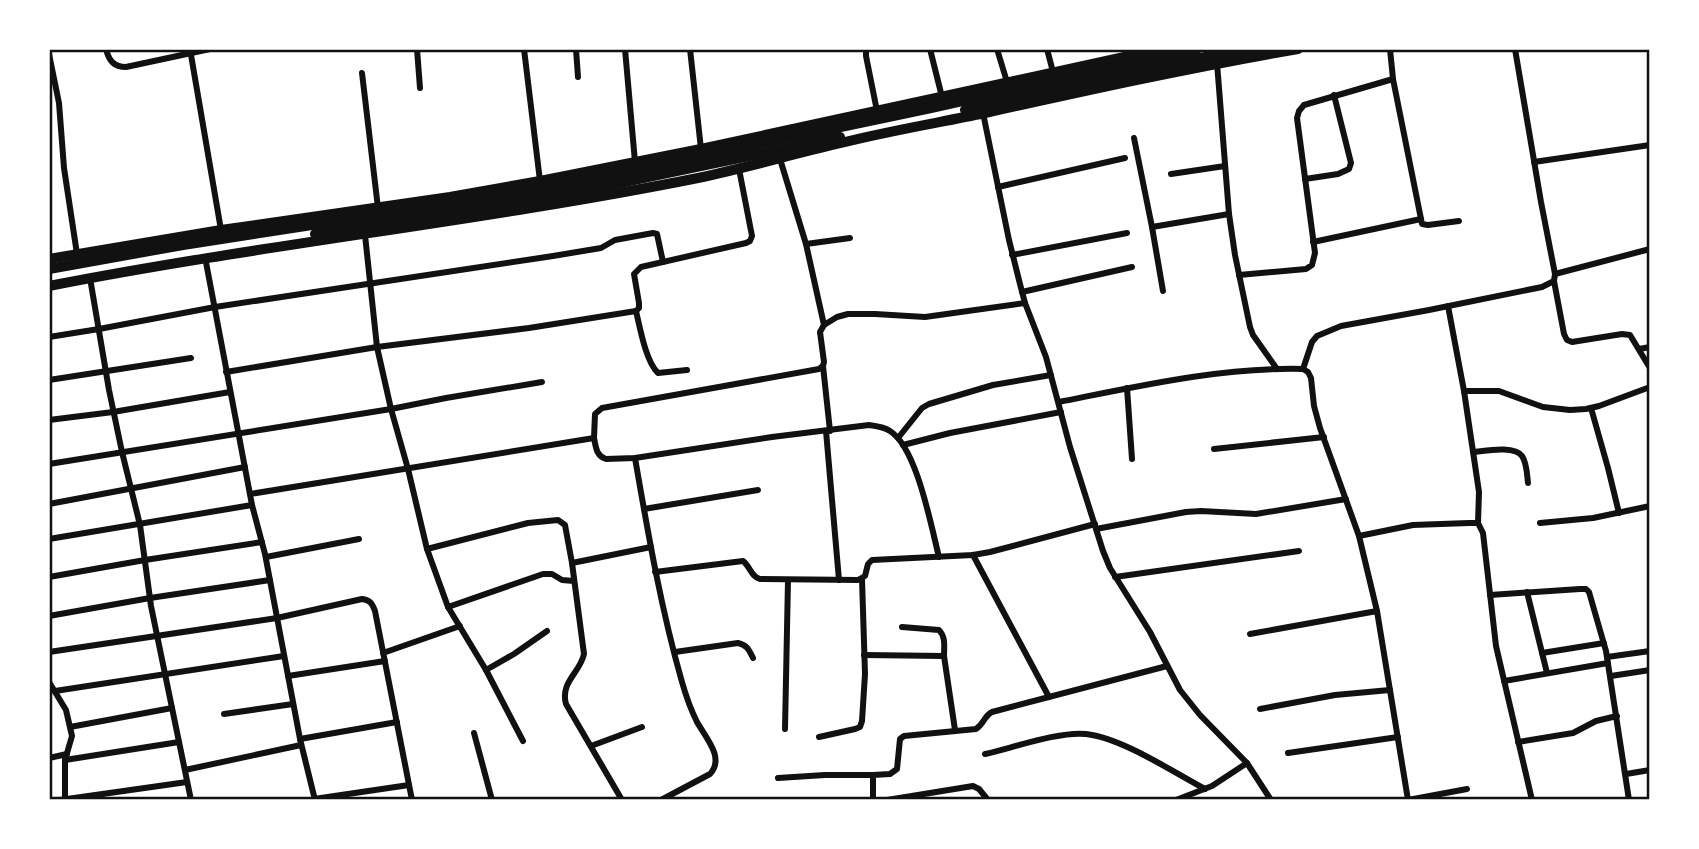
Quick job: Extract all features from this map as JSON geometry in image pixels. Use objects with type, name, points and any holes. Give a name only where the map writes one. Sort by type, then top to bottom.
[{"type":"main road","points":[[49,259],[540,181],[701,149],[1161,49]]},
{"type":"main road","points":[[49,269],[579,182],[1197,49]]},
{"type":"main road","points":[[49,279],[581,191],[1199,58],[1255,49]]},
{"type":"main road","points":[[49,286],[205,257],[519,210],[739,169],[842,143],[1216,63],[1298,49]]},
{"type":"street","points":[[106,49],[110,60],[120,67],[210,49]]},
{"type":"street","points":[[417,49],[420,88]]},
{"type":"street","points":[[524,49],[540,181]]},
{"type":"street","points":[[576,49],[578,77]]},
{"type":"street","points":[[625,49],[635,162]]},
{"type":"street","points":[[690,49],[701,149]]},
{"type":"street","points":[[866,49],[877,111]]},
{"type":"street","points":[[929,49],[942,97]]},
{"type":"street","points":[[997,49],[1007,82]]},
{"type":"street","points":[[1047,49],[1053,72]]},
{"type":"street","points":[[1390,49],[1393,79],[1422,224],[1459,221]]},
{"type":"street","points":[[1515,49],[1564,334],[1567,340],[1572,342],[1630,335],[1650,368]]},
{"type":"street","points":[[191,51],[221,230]]},
{"type":"street","points":[[49,54],[59,103],[64,168],[77,254]]},
{"type":"street","points":[[1216,63],[1229,214],[1238,275],[1253,335],[1277,369]]},
{"type":"street","points":[[362,73],[378,208]]},
{"type":"street","points":[[1238,275],[1306,268],[1314,261],[1298,111],[1304,105],[1393,79]]},
{"type":"street","points":[[978,89],[1022,292],[1046,357],[1070,447],[1103,551],[1115,577],[1134,605],[1180,690],[1247,763],[1271,800]]},
{"type":"street","points":[[1305,178],[1338,174],[1349,169],[1351,163],[1334,95]]},
{"type":"street","points":[[1133,138],[1163,291]]},
{"type":"street","points":[[1534,162],[1650,145]]},
{"type":"street","points":[[998,187],[1125,158]]},
{"type":"street","points":[[780,159],[806,244],[824,325]]},
{"type":"street","points":[[1171,174],[1226,166]]},
{"type":"street","points":[[687,370],[655,371],[636,311],[639,303],[634,274],[641,267],[750,241],[752,236],[739,169]]},
{"type":"street","points":[[1152,227],[1229,214]]},
{"type":"street","points":[[1313,242],[1421,219]]},
{"type":"street","points":[[49,337],[215,307],[573,253],[601,247],[622,238],[653,233],[659,238],[663,262]]},
{"type":"street","points":[[1012,255],[1127,233]]},
{"type":"street","points":[[365,235],[377,347],[426,549],[448,607],[486,670],[523,741]]},
{"type":"street","points":[[806,244],[849,237]]},
{"type":"street","points":[[1303,369],[1312,342],[1330,329],[1542,287],[1554,278],[1650,249]]},
{"type":"street","points":[[205,257],[252,505],[266,557],[300,742],[315,799],[410,785]]},
{"type":"street","points":[[1022,292],[1132,267]]},
{"type":"street","points":[[90,278],[113,412],[140,525],[157,637],[191,800]]},
{"type":"street","points":[[839,580],[820,332],[824,325],[848,314],[925,317],[1025,303]]},
{"type":"street","points":[[1448,306],[1479,492],[1478,523],[1483,533],[1496,646],[1532,800]]},
{"type":"street","points":[[226,372],[377,347],[530,328],[636,311]]},
{"type":"street","points":[[1639,349],[1650,347]]},
{"type":"street","points":[[49,380],[191,358]]},
{"type":"street","points":[[823,366],[808,372],[602,408],[595,414],[594,438],[597,452],[602,458],[635,458],[869,425],[883,427],[898,438],[911,459],[939,557]]},
{"type":"street","points":[[1059,402],[1165,381],[1277,369],[1303,369],[1308,372],[1314,406],[1359,536],[1377,611],[1408,800],[1467,789]]},
{"type":"street","points":[[898,438],[922,408],[929,404],[993,385],[1051,375]]},
{"type":"street","points":[[49,464],[542,382]]},
{"type":"street","points":[[1464,391],[1500,391],[1560,410],[1591,408],[1650,387]]},
{"type":"street","points":[[1127,388],[1132,459]]},
{"type":"street","points":[[49,419],[113,412],[230,392]]},
{"type":"street","points":[[1591,408],[1619,513]]},
{"type":"street","points":[[903,445],[950,433],[1061,412]]},
{"type":"street","points":[[1214,449],[1324,437]]},
{"type":"street","points":[[250,494],[594,438]]},
{"type":"street","points":[[1473,452],[1509,450],[1522,455],[1528,484]]},
{"type":"street","points":[[635,458],[655,572],[683,684],[694,714],[715,753],[716,763],[710,774],[661,800]]},
{"type":"street","points":[[49,504],[245,467]]},
{"type":"street","points":[[644,509],[758,490]]},
{"type":"street","points":[[819,737],[860,727],[863,712],[864,655],[862,579],[872,561],[973,555],[1004,550],[1096,526],[1185,512],[1256,514],[1346,499]]},
{"type":"street","points":[[49,539],[252,505]]},
{"type":"street","points":[[1540,523],[1576,520],[1650,506]]},
{"type":"street","points":[[426,549],[528,523],[558,520],[565,525],[584,654],[583,661],[564,695],[566,704],[622,800]]},
{"type":"street","points":[[1359,536],[1413,525],[1478,523]]},
{"type":"street","points":[[266,557],[359,539]]},
{"type":"street","points":[[49,577],[262,542]]},
{"type":"street","points":[[572,563],[651,547]]},
{"type":"street","points":[[1115,577],[1299,551]]},
{"type":"street","points":[[973,555],[1049,697]]},
{"type":"street","points":[[655,572],[743,561],[757,579],[862,579]]},
{"type":"street","points":[[448,607],[543,575],[552,574],[562,580],[575,581]]},
{"type":"street","points":[[49,616],[270,580]]},
{"type":"street","points":[[785,729],[788,580]]},
{"type":"street","points":[[1490,595],[1586,589],[1591,596],[1611,676],[1629,800]]},
{"type":"street","points":[[1527,592],[1547,673]]},
{"type":"street","points":[[49,652],[277,618],[362,599],[368,600],[375,611],[412,800]]},
{"type":"street","points":[[1250,634],[1377,611]]},
{"type":"street","points":[[383,653],[460,626]]},
{"type":"street","points":[[902,626],[939,630],[943,634],[955,730]]},
{"type":"street","points":[[486,670],[547,631]]},
{"type":"street","points":[[675,652],[738,643],[744,644],[753,658]]},
{"type":"street","points":[[1542,653],[1604,643]]},
{"type":"street","points":[[1504,681],[1650,651]]},
{"type":"street","points":[[864,655],[944,656]]},
{"type":"street","points":[[55,691],[284,656]]},
{"type":"street","points":[[288,676],[385,661]]},
{"type":"street","points":[[778,778],[890,774],[897,769],[900,739],[904,736],[976,729],[992,712],[1167,666]]},
{"type":"street","points":[[1611,676],[1650,670]]},
{"type":"street","points":[[49,682],[66,710],[72,736],[66,757],[63,800],[187,782]]},
{"type":"street","points":[[1260,709],[1335,695],[1390,690]]},
{"type":"street","points":[[224,714],[293,704]]},
{"type":"street","points":[[70,727],[172,708]]},
{"type":"street","points":[[1518,742],[1573,733],[1596,721],[1617,716]]},
{"type":"street","points":[[185,770],[397,722]]},
{"type":"street","points":[[590,746],[642,727]]},
{"type":"street","points":[[474,733],[492,800]]},
{"type":"street","points":[[985,754],[1055,737],[1087,734],[1130,748],[1205,789]]},
{"type":"street","points":[[1288,753],[1398,737]]},
{"type":"street","points":[[49,758],[179,742]]},
{"type":"street","points":[[1176,800],[1205,789],[1247,763]]},
{"type":"street","points":[[1626,774],[1650,771]]},
{"type":"street","points":[[873,775],[873,800]]},
{"type":"street","points":[[887,800],[973,786],[988,800]]}]
